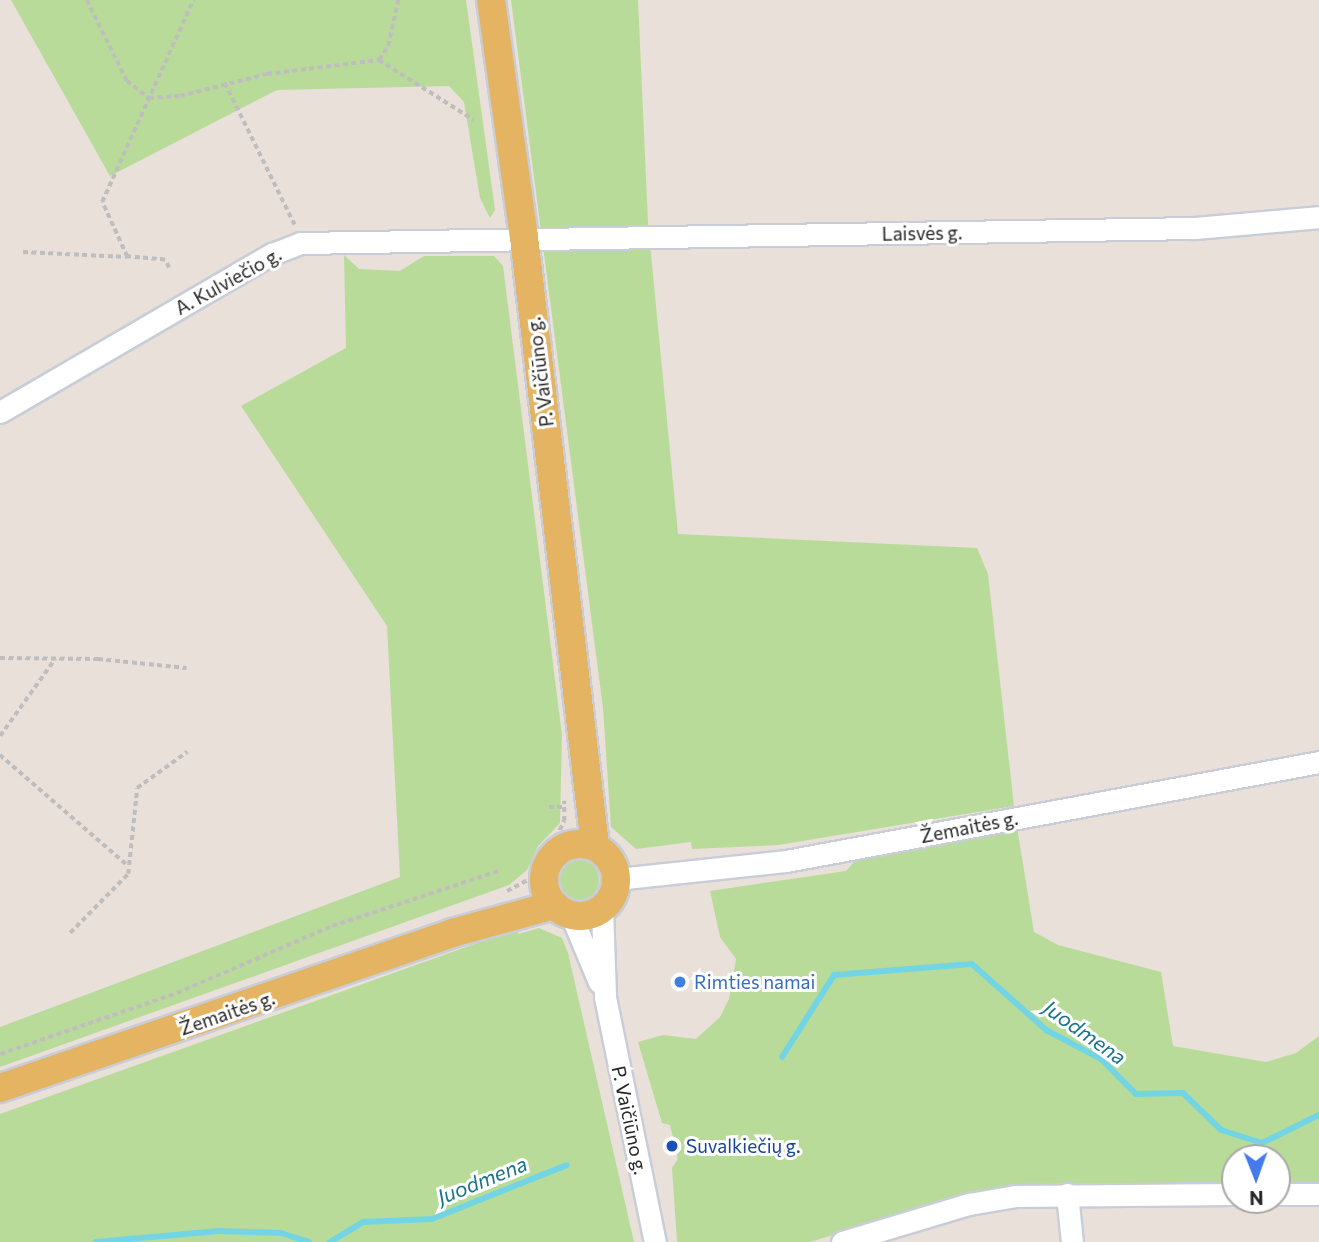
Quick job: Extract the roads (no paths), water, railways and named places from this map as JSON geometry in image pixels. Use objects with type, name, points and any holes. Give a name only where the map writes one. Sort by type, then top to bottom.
[{"type":"main road","name":"P. Vaičiūno g.","points":[[491,0],[524,237],[582,744],[581,840]]},
{"type":"main road","points":[[553,904],[554,855],[581,840],[606,854],[623,878],[601,916]]},
{"type":"main road","name":"Žemaitės g.","points":[[0,1088],[453,933],[553,904],[601,916]]},
{"type":"street","name":"Laisvės g.","points":[[524,237],[1203,228],[1319,217]]},
{"type":"street","name":"A. Kulviečio g.","points":[[0,412],[272,254],[300,243],[524,237]]},
{"type":"street","name":"Žemaitės g.","points":[[623,878],[786,861],[1319,762]]},
{"type":"street","name":"P. Vaičiūno g.","points":[[553,904],[605,997]]},
{"type":"street","name":"P. Vaičiūno g.","points":[[601,916],[605,997],[655,1242]]},
{"type":"street","points":[[842,1242],[969,1205],[1067,1194],[1221,1194]]},
{"type":"street","points":[[1067,1194],[1072,1242]]},
{"type":"street","points":[[1291,1194],[1319,1194]]},
{"type":"waterway","name":"Juodmena","points":[[782,1057],[834,975],[972,964],[1046,1030],[1101,1059],[1136,1094],[1183,1093],[1221,1130],[1262,1143],[1319,1115]]},
{"type":"waterway","name":"Juodmena","points":[[330,1242],[363,1222],[432,1219],[567,1165]]},
{"type":"waterway","name":"Juodmena","points":[[96,1242],[219,1231],[281,1233],[309,1242]]},
{"type":"place","name":"Rimties namai","points":[[680,982]]},
{"type":"place","name":"Suvalkiečių g.","points":[[672,1146]]}]
